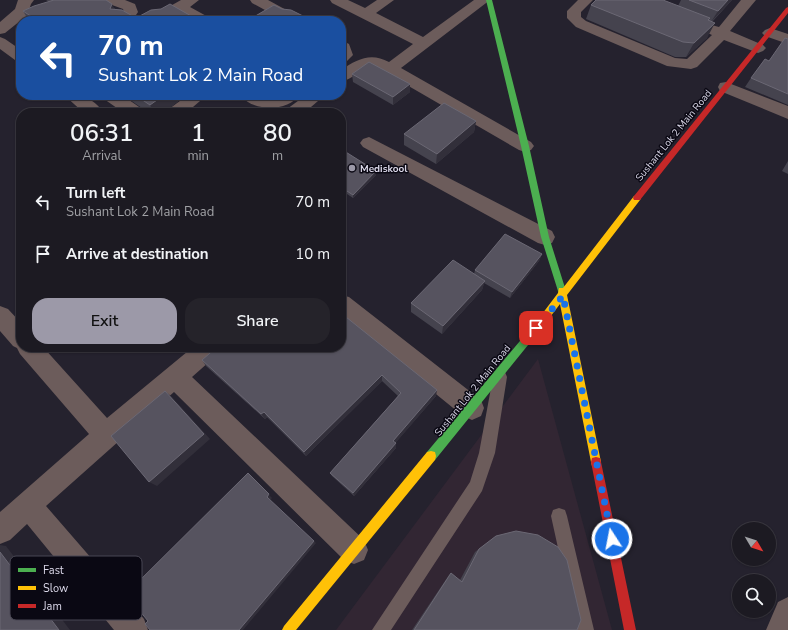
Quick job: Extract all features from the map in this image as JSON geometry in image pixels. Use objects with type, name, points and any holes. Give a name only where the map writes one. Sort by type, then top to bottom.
[{"type":"street","points":[[18,16],[22,11],[24,2],[27,0]]},
{"type":"street","points":[[37,16],[68,4],[84,1],[115,0],[130,7],[131,12],[128,16]]},
{"type":"street","points":[[163,16],[192,0]]},
{"type":"street","points":[[257,0],[287,16]]},
{"type":"street","points":[[337,0],[424,43]]},
{"type":"street","points":[[365,14],[387,0]]},
{"type":"street","points":[[389,69],[482,0]]},
{"type":"street","points":[[489,0],[525,146],[545,237],[563,296],[630,630]]},
{"type":"street","points":[[586,0],[574,11],[574,18],[581,24],[673,63],[691,64],[724,31],[748,0]]},
{"type":"street","points":[[178,7],[195,16]]},
{"type":"street","name":"Sushant Lok 2 Main Road","points":[[288,630],[563,296],[648,183],[764,41],[788,9]]},
{"type":"street","points":[[696,20],[724,31],[764,41],[788,39]]},
{"type":"street","points":[[0,42],[16,53]]},
{"type":"street","points":[[346,73],[353,68],[369,61],[376,61],[525,146]]},
{"type":"street","points":[[726,87],[788,113]]},
{"type":"street","points":[[78,100],[89,108]]},
{"type":"street","points":[[117,100],[129,108]]},
{"type":"street","points":[[182,108],[192,100]]},
{"type":"street","points":[[258,100],[262,102],[276,103],[282,100]]},
{"type":"street","points":[[300,108],[310,100]]},
{"type":"street","points":[[369,143],[545,237]]},
{"type":"street","points":[[346,308],[472,408]]},
{"type":"street","points":[[1,318],[16,334]]},
{"type":"street","points":[[32,352],[106,435]]},
{"type":"street","points":[[0,530],[106,435],[204,352]]},
{"type":"street","points":[[175,377],[354,550]]},
{"type":"street","points":[[28,505],[71,556]]},
{"type":"street","points":[[781,630],[788,612]]},
{"type":"street","points":[[125,620],[133,630]]},
{"type":"lane","points":[[382,630],[477,486],[487,453],[501,371]]},
{"type":"lane","points":[[559,516],[585,630]]},
{"type":"shaded area","points":[[538,359],[612,630],[336,630]]},
{"type":"building","points":[[54,0],[106,0],[112,4],[110,9],[122,10],[132,16],[30,16],[23,11]]},
{"type":"building","points":[[596,0],[663,0],[710,18],[708,20],[715,23],[694,43],[683,42],[591,5]]},
{"type":"building","points":[[689,0],[728,0],[718,11]]},
{"type":"building","points":[[170,4],[191,16],[140,16],[151,10],[161,9]]},
{"type":"building","points":[[274,5],[282,9],[291,10],[303,16],[255,16]]},
{"type":"building","points":[[785,38],[788,39],[788,94],[751,78],[765,59],[769,61]]},
{"type":"building","points":[[369,62],[410,84],[393,97],[352,74]]},
{"type":"building","points":[[142,100],[157,100],[150,105]]},
{"type":"building","points":[[444,103],[476,121],[437,154],[404,134]]},
{"type":"building","name":"Mediskool","points":[[346,152],[376,171],[353,195],[346,190]]},
{"type":"building","points":[[505,234],[542,254],[512,292],[475,270]]},
{"type":"building","points":[[453,260],[485,281],[443,326],[411,303]]},
{"type":"building","points":[[346,317],[437,390],[393,441],[396,443],[353,493],[330,473],[401,393],[382,375],[304,452],[264,412],[261,414],[202,360],[211,352],[346,352]]},
{"type":"building","points":[[165,391],[204,434],[149,482],[111,436]]},
{"type":"building","points":[[248,473],[269,494],[267,497],[314,541],[239,630],[150,630],[145,624],[148,621],[142,614],[142,578]]},
{"type":"building","points":[[516,531],[538,535],[558,547],[567,560],[581,620],[577,630],[414,630],[451,573],[462,582],[479,549],[496,536]]},
{"type":"building","points":[[0,552],[10,565],[10,620],[51,620],[59,630],[0,630]]},
{"type":"traffic: fast","points":[[489,0],[525,146],[545,237],[562,291]]},
{"type":"traffic: fast","points":[[431,456],[538,326]]},
{"type":"traffic: slow","points":[[538,326],[637,198]]},
{"type":"traffic: slow","points":[[562,291],[596,462]]},
{"type":"traffic: slow","points":[[288,630],[431,456]]},
{"type":"traffic: jam","points":[[637,198],[788,9]]},
{"type":"traffic: jam","points":[[596,462],[630,630]]},
{"type":"place","name":"Mediskool","points":[[352,168]]},
{"type":"route","points":[[536,328],[563,296],[612,539]]}]
